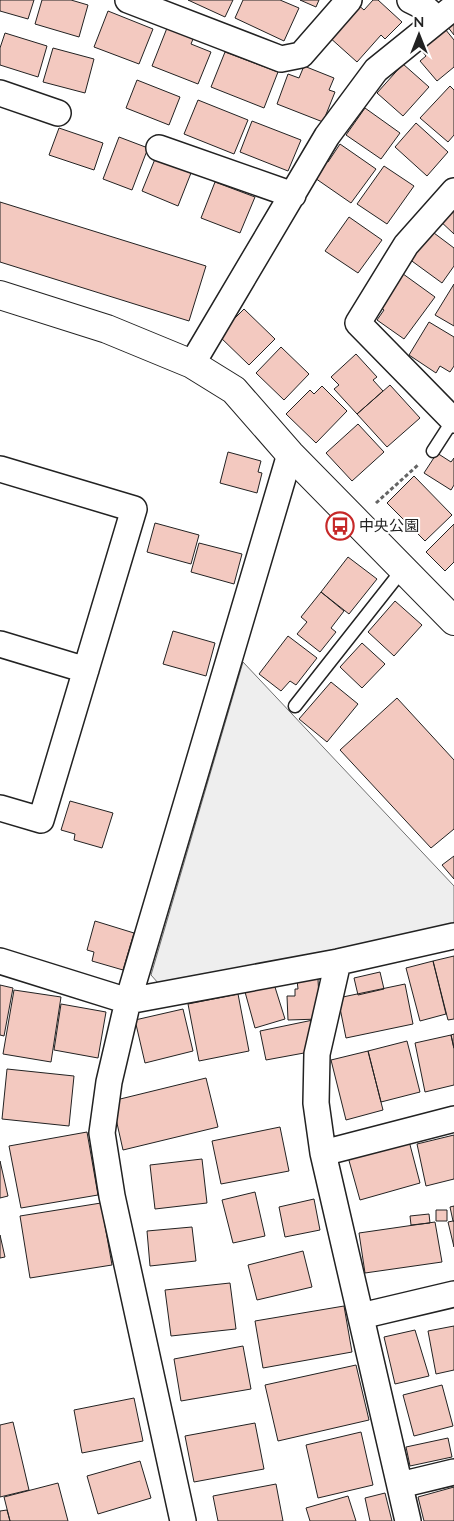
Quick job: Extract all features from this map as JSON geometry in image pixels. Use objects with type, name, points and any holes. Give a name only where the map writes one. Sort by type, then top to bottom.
[{"type":"street","points":[[128,0],[280,59],[301,55],[349,0]]},
{"type":"street","points":[[410,0],[445,13]]},
{"type":"street","points":[[192,364],[327,136],[376,70],[445,13]]},
{"type":"street","points":[[0,93],[58,113]]},
{"type":"street","points":[[159,148],[293,196]]},
{"type":"street","points":[[453,419],[358,323],[406,245],[454,191]]},
{"type":"street","points":[[0,295],[107,329],[192,364],[234,390],[290,454],[454,621]]},
{"type":"street","points":[[183,1521],[112,1196],[102,1132],[109,1082],[128,1001],[290,454]]},
{"type":"street","points":[[0,468],[134,509],[41,820],[0,808]]},
{"type":"street","points":[[0,644],[86,670]]},
{"type":"street","points":[[0,961],[128,1001],[338,962],[454,936]]},
{"type":"street","points":[[338,962],[317,1054],[316,1103],[323,1153],[408,1521]]},
{"type":"street","points":[[323,1153],[454,1119]]},
{"type":"street","points":[[361,1316],[454,1294]]},
{"type":"street","points":[[400,1485],[454,1472]]},
{"type":"lane","points":[[433,451],[453,419]]},
{"type":"lane","points":[[294,706],[402,569]]},
{"type":"path","points":[[356,522],[433,451]]},
{"type":"shaded area","points":[[243,662],[454,886],[454,926],[159,984],[151,975]]},
{"type":"building","points":[[0,0],[34,0],[28,19],[0,11]]},
{"type":"building","points":[[42,0],[71,0],[88,5],[79,37],[35,24]]},
{"type":"building","points":[[188,0],[233,0],[225,17]]},
{"type":"building","points":[[243,0],[280,0],[299,8],[284,41],[235,18]]},
{"type":"building","points":[[300,0],[319,0],[316,7]]},
{"type":"building","points":[[373,0],[378,0],[402,22],[385,39],[381,35],[357,62],[328,36],[357,4],[364,10]]},
{"type":"building","points":[[108,11],[153,29],[139,64],[94,47]]},
{"type":"building","points":[[454,20],[454,35],[447,26]]},
{"type":"building","points":[[441,24],[454,40],[454,67],[437,81],[420,61],[426,56],[417,44]]},
{"type":"building","points":[[167,28],[193,39],[191,44],[211,52],[198,84],[152,66]]},
{"type":"building","points":[[5,33],[47,46],[38,77],[0,65],[0,48]]},
{"type":"building","points":[[53,48],[94,59],[85,93],[43,82]]},
{"type":"building","points":[[225,52],[278,72],[264,108],[211,87]]},
{"type":"building","points":[[403,64],[429,87],[403,116],[377,93]]},
{"type":"building","points":[[304,66],[334,78],[329,90],[335,92],[323,122],[277,104],[288,74],[299,78]]},
{"type":"building","points":[[137,80],[180,97],[169,125],[126,108]]},
{"type":"building","points":[[450,86],[454,90],[454,135],[448,142],[420,118]]},
{"type":"building","points":[[198,100],[248,120],[234,154],[184,134]]},
{"type":"building","points":[[365,108],[400,133],[381,159],[346,135]]},
{"type":"building","points":[[252,121],[301,140],[288,171],[240,152]]},
{"type":"building","points":[[416,123],[448,152],[427,176],[395,147]]},
{"type":"building","points":[[59,128],[103,143],[94,170],[49,155]]},
{"type":"building","points":[[119,137],[148,148],[132,190],[103,179]]},
{"type":"building","points":[[340,144],[376,169],[351,203],[312,176],[323,159],[328,162]]},
{"type":"building","points":[[155,159],[191,173],[178,206],[142,191]]},
{"type":"building","points":[[384,166],[414,186],[387,224],[357,204]]},
{"type":"building","points":[[215,182],[255,197],[240,233],[201,218]]},
{"type":"building","points":[[454,201],[454,234],[438,219]]},
{"type":"building","points":[[0,202],[206,266],[189,321],[0,262]]},
{"type":"building","points":[[349,217],[382,240],[358,273],[325,251]]},
{"type":"building","points":[[426,227],[454,248],[454,266],[442,283],[405,256]]},
{"type":"building","points":[[399,271],[435,297],[404,339],[377,320],[384,310],[375,304]]},
{"type":"building","points":[[454,284],[454,326],[435,315]]},
{"type":"building","points":[[244,309],[275,339],[249,365],[218,335]]},
{"type":"building","points":[[429,322],[454,337],[454,366],[450,372],[440,366],[436,373],[409,355]]},
{"type":"building","points":[[281,347],[309,374],[284,400],[256,373]]},
{"type":"building","points":[[356,354],[377,377],[373,380],[383,391],[357,414],[334,389],[339,385],[331,377]]},
{"type":"building","points":[[390,385],[420,418],[387,447],[357,414]]},
{"type":"building","points":[[322,386],[347,411],[316,443],[286,414],[310,390],[314,394]]},
{"type":"building","points":[[358,424],[384,452],[352,481],[326,453]]},
{"type":"building","points":[[228,452],[261,461],[258,472],[262,473],[257,493],[220,483]]},
{"type":"building","points":[[437,453],[451,462],[454,458],[454,485],[451,490],[424,473]]},
{"type":"building","points":[[414,476],[452,515],[425,541],[387,503]]},
{"type":"building","points":[[155,523],[199,535],[191,564],[147,552]]},
{"type":"building","points":[[454,524],[454,562],[445,571],[426,552]]},
{"type":"building","points":[[199,543],[242,554],[234,584],[191,572]]},
{"type":"building","points":[[348,557],[377,579],[349,614],[321,592]]},
{"type":"building","points":[[321,592],[344,611],[331,628],[336,632],[320,652],[297,634],[307,622],[301,617]]},
{"type":"building","points":[[395,601],[422,625],[394,656],[368,632]]},
{"type":"building","points":[[173,631],[215,643],[206,676],[163,664]]},
{"type":"building","points":[[288,636],[317,658],[296,685],[290,681],[281,691],[259,674]]},
{"type":"building","points":[[362,643],[385,664],[362,688],[340,667]]},
{"type":"building","points":[[331,682],[358,704],[327,742],[299,719]]},
{"type":"building","points":[[397,698],[454,760],[454,829],[431,848],[340,750]]},
{"type":"building","points":[[70,801],[113,813],[102,848],[74,840],[75,834],[61,830]]},
{"type":"building","points":[[454,856],[454,879],[442,865]]},
{"type":"building","points":[[95,921],[134,933],[123,970],[92,961],[94,952],[87,950]]},
{"type":"building","points":[[454,956],[454,1019],[448,1020],[433,961]]},
{"type":"building","points":[[433,961],[446,1014],[420,1021],[406,968]]},
{"type":"building","points":[[380,972],[384,989],[358,995],[354,978]]},
{"type":"building","points":[[318,979],[320,1019],[288,1020],[287,996],[295,996],[295,989],[298,989],[297,980]]},
{"type":"building","points":[[274,984],[285,1019],[255,1028],[245,992]]},
{"type":"building","points":[[405,984],[413,1024],[346,1038],[338,998]]},
{"type":"building","points":[[0,985],[13,988],[4,1036],[0,1035]]},
{"type":"building","points":[[14,990],[61,997],[51,1062],[3,1054]]},
{"type":"building","points":[[238,994],[249,1051],[199,1061],[188,1004]]},
{"type":"building","points":[[61,1004],[106,1012],[98,1058],[54,1050]]},
{"type":"building","points":[[183,1009],[193,1051],[145,1063],[135,1020]]},
{"type":"building","points":[[313,1020],[304,1053],[266,1060],[260,1031]]},
{"type":"building","points":[[454,1034],[454,1048],[451,1035]]},
{"type":"building","points":[[451,1035],[454,1049],[454,1085],[425,1092],[415,1043]]},
{"type":"building","points":[[407,1041],[420,1092],[381,1102],[368,1051]]},
{"type":"building","points":[[368,1051],[383,1110],[346,1120],[331,1060]]},
{"type":"building","points":[[7,1069],[74,1076],[69,1126],[2,1119]]},
{"type":"building","points":[[206,1078],[218,1127],[123,1150],[112,1101]]},
{"type":"building","points":[[280,1127],[289,1171],[221,1184],[212,1141]]},
{"type":"building","points":[[87,1132],[98,1195],[21,1208],[9,1146]]},
{"type":"building","points":[[454,1135],[454,1179],[426,1186],[417,1144]]},
{"type":"building","points":[[409,1141],[420,1183],[360,1200],[348,1157]]},
{"type":"building","points":[[202,1159],[207,1203],[155,1209],[150,1165]]},
{"type":"building","points":[[0,1161],[8,1196],[0,1198]]},
{"type":"building","points":[[255,1192],[265,1236],[233,1243],[222,1200]]},
{"type":"building","points":[[314,1199],[320,1230],[285,1237],[279,1207]]},
{"type":"building","points":[[101,1203],[112,1265],[30,1278],[20,1216]]},
{"type":"building","points":[[454,1206],[454,1221],[453,1221],[450,1207]]},
{"type":"building","points":[[436,1210],[447,1210],[447,1221],[436,1221]]},
{"type":"building","points":[[429,1214],[430,1223],[411,1225],[410,1216]]},
{"type":"building","points":[[454,1221],[454,1247],[448,1222]]},
{"type":"building","points":[[435,1222],[442,1262],[365,1273],[359,1233]]},
{"type":"building","points":[[192,1227],[196,1261],[150,1266],[147,1231]]},
{"type":"building","points":[[0,1235],[5,1257],[0,1258]]},
{"type":"building","points":[[303,1251],[312,1287],[257,1300],[248,1265]]},
{"type":"building","points":[[230,1283],[236,1329],[171,1336],[165,1290]]},
{"type":"building","points":[[344,1306],[352,1352],[263,1368],[255,1321]]},
{"type":"building","points":[[454,1326],[454,1370],[436,1374],[428,1331]]},
{"type":"building","points":[[415,1330],[429,1376],[395,1384],[384,1337]]},
{"type":"building","points":[[243,1346],[251,1389],[181,1401],[174,1359]]},
{"type":"building","points":[[356,1365],[369,1420],[278,1441],[265,1385]]},
{"type":"building","points":[[442,1385],[453,1426],[414,1436],[403,1395]]},
{"type":"building","points":[[134,1398],[143,1441],[82,1453],[74,1410]]},
{"type":"building","points":[[13,1422],[29,1490],[0,1497],[0,1425]]},
{"type":"building","points":[[255,1423],[264,1469],[194,1482],[185,1436]]},
{"type":"building","points":[[361,1432],[373,1485],[318,1498],[306,1445]]},
{"type":"building","points":[[448,1438],[452,1457],[410,1466],[406,1447]]},
{"type":"building","points":[[140,1461],[151,1498],[98,1514],[87,1476]]},
{"type":"building","points":[[58,1483],[68,1521],[10,1521],[4,1497]]},
{"type":"building","points":[[276,1484],[283,1521],[218,1521],[213,1496]]},
{"type":"building","points":[[454,1487],[454,1521],[424,1521],[418,1497]]},
{"type":"building","points":[[385,1493],[392,1521],[370,1521],[365,1498]]},
{"type":"building","points":[[348,1496],[356,1521],[310,1521],[306,1508]]},
{"type":"building","points":[[7,1510],[10,1521],[0,1521],[0,1511]]},
{"type":"place","name":"中央公園","points":[[340,526]]}]
